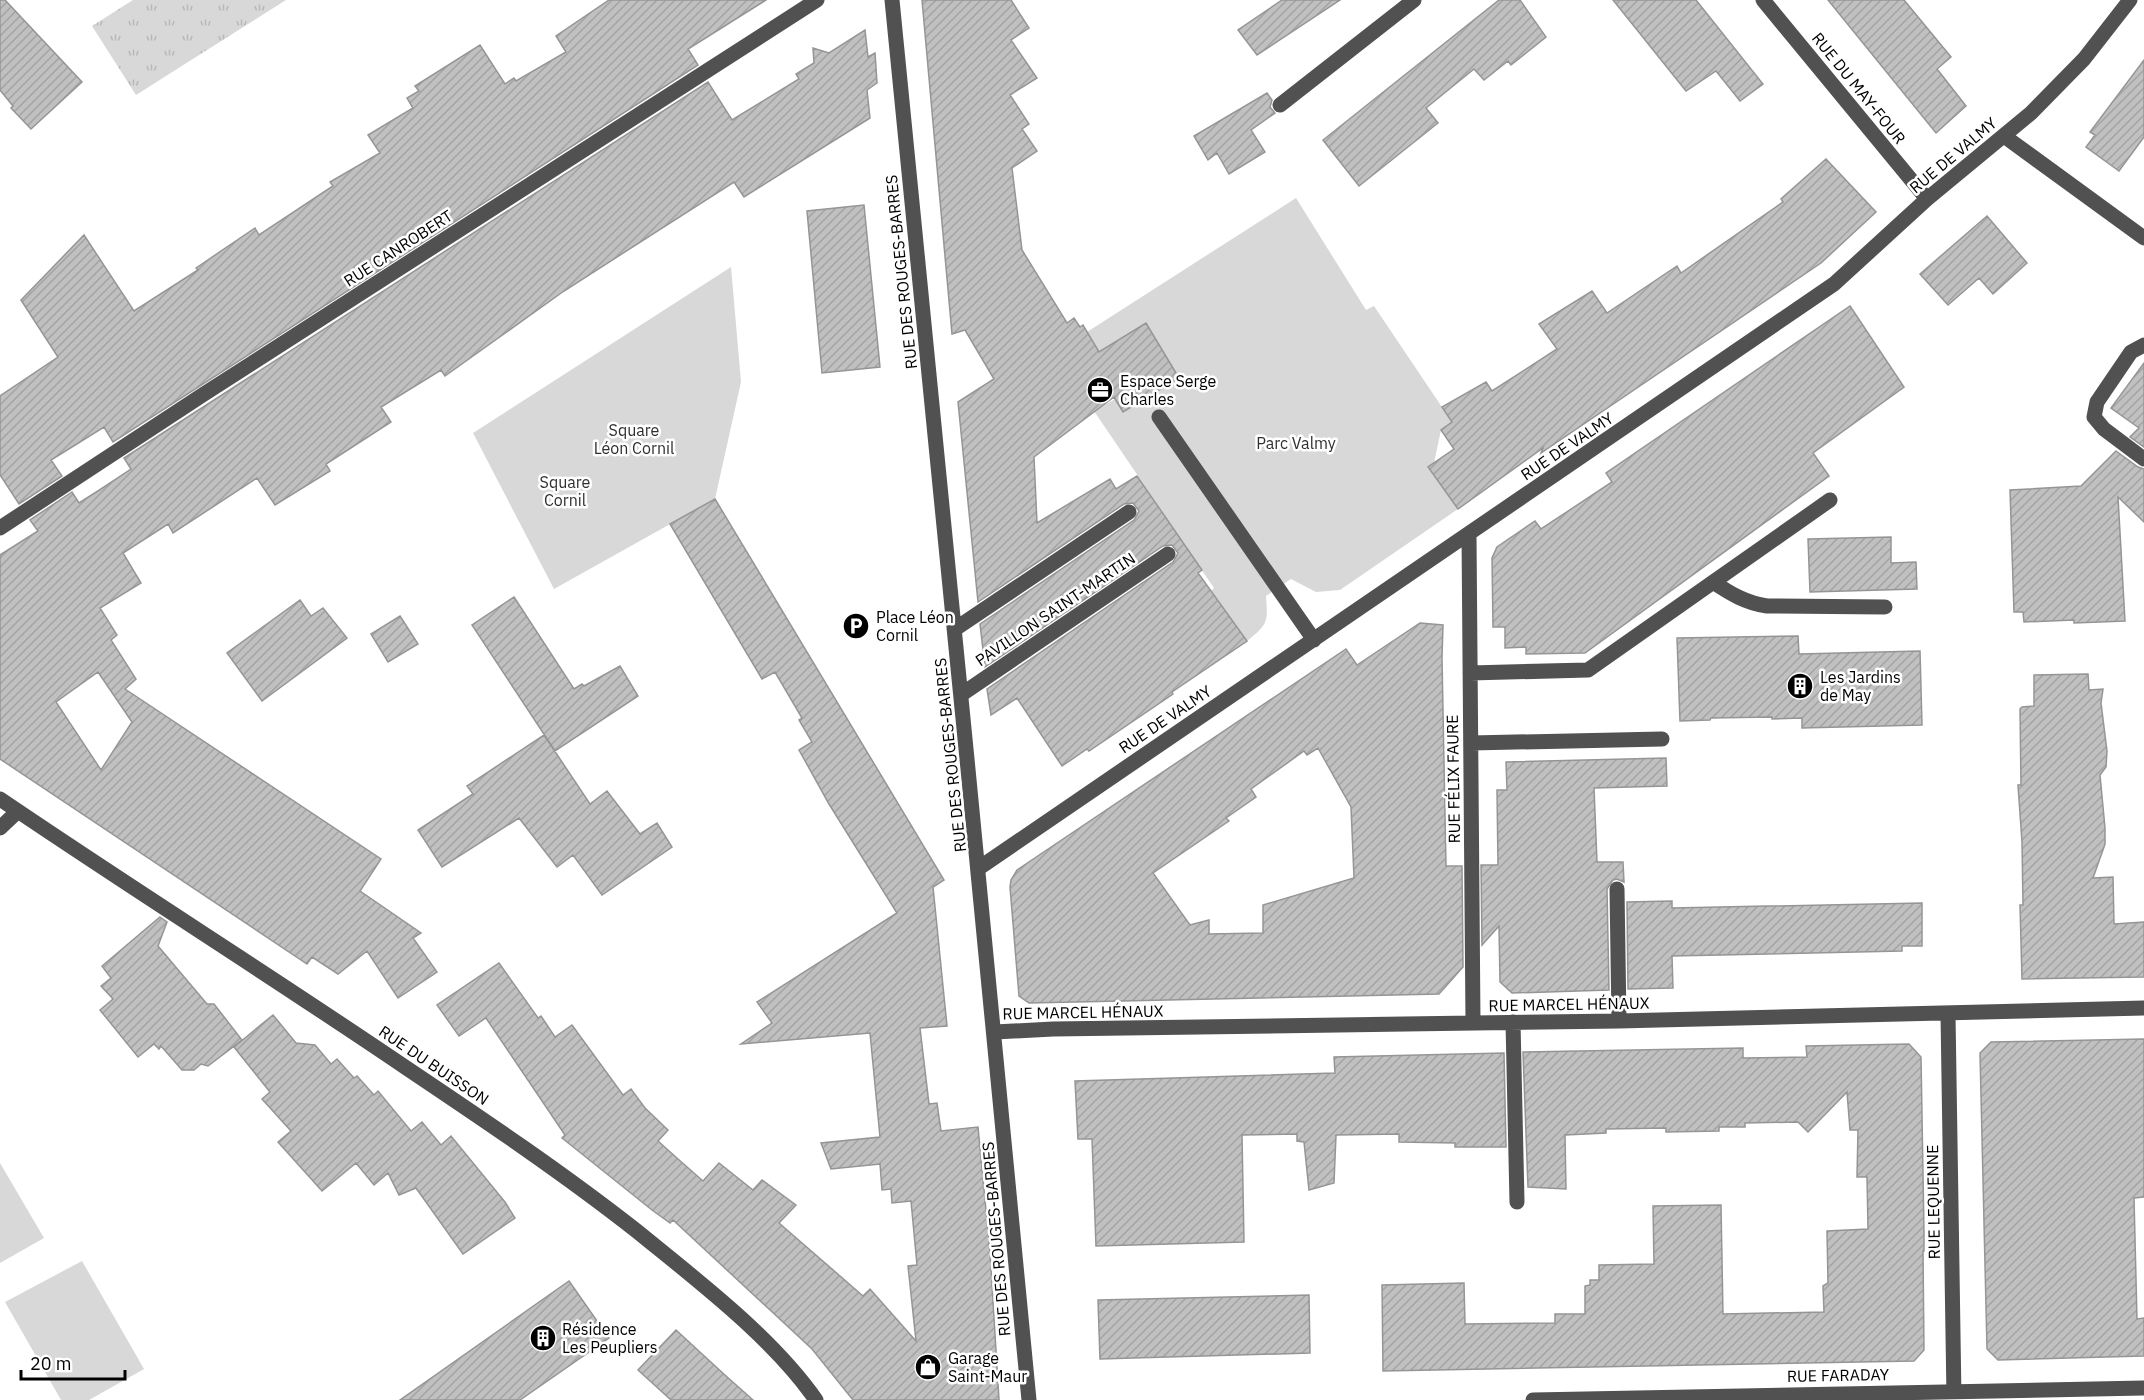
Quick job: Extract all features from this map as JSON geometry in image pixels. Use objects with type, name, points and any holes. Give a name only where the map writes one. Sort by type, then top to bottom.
[{"type":"street","name":"RUE CANROBERT","points":[[0,528],[204,394],[817,0]]},
{"type":"street","name":"RUE DES ROUGES-BARRES","points":[[892,0],[962,694],[1029,1400]]},
{"type":"street","points":[[1280,105],[1414,0]]},
{"type":"street","name":"RUE DU MAY-FOUR","points":[[1763,0],[1927,200]]},
{"type":"street","name":"RUE DE VALMY","points":[[978,868],[1834,284],[2057,87],[2084,59],[2130,0]]},
{"type":"street","points":[[2004,136],[2144,238]]},
{"type":"street","points":[[2144,345],[2131,352],[2097,402],[2094,417],[2104,429],[2144,459]]},
{"type":"street","points":[[1159,417],[1314,640]]},
{"type":"street","points":[[1470,673],[1588,670],[1830,500]]},
{"type":"street","points":[[955,629],[1129,512]]},
{"type":"street","name":"RUE FÉLIX FAURE","points":[[1469,535],[1473,1023]]},
{"type":"street","name":"PAVILLON SAINT-MARTIN","points":[[962,694],[1168,554]]},
{"type":"street","points":[[1713,582],[1752,604],[1885,607]]},
{"type":"street","points":[[1471,743],[1662,738]]},
{"type":"street","name":"RUE DU BUISSON","points":[[0,799],[331,1017],[580,1187],[702,1284],[731,1310],[789,1366],[816,1400]]},
{"type":"street","points":[[0,828],[18,811]]},
{"type":"street","points":[[1617,890],[1619,1021]]},
{"type":"street","name":"RUE MARCEL HÉNAUX","points":[[995,1032],[1053,1029],[1619,1021],[2144,1008]]},
{"type":"street","name":"RUE LEQUENNE","points":[[1948,1014],[1954,1395]]},
{"type":"street","points":[[1513,1022],[1517,1202]]},
{"type":"street","name":"RUE FARADAY","points":[[1533,1400],[1954,1395],[2144,1388]]},
{"type":"green space","points":[[133,0],[286,0],[136,95],[92,26]]},
{"type":"green space","name":"Parc Valmy","points":[[1296,198],[1366,310],[1374,306],[1452,422],[1441,430],[1434,463],[1428,468],[1458,509],[1340,590],[1316,592],[1291,579],[1266,596],[1265,622],[1247,641],[1211,591],[1214,588],[1094,411],[1115,399],[1123,411],[1146,323],[1099,352],[1087,332]]},
{"type":"green space","name":"Square Léon Cornil","points":[[731,267],[741,382],[715,499],[554,589],[473,433]]},
{"type":"green space","points":[[0,1163],[44,1238],[0,1263]]},
{"type":"green space","points":[[82,1261],[144,1369],[89,1400],[61,1400],[5,1302]]},
{"type":"building","points":[[0,0],[5,0],[82,82],[31,129],[11,108],[13,106],[0,90]]},
{"type":"building","points":[[609,0],[766,0],[688,49],[698,65],[113,442],[104,427],[51,460],[62,476],[19,504],[0,475],[0,396],[58,357],[21,300],[84,235],[134,311],[198,270],[196,268],[255,228],[259,235],[333,186],[330,182],[380,153],[368,135],[413,108],[407,98],[419,91],[415,86],[480,45],[505,84],[514,78],[516,81],[566,52],[556,36]]},
{"type":"building","points":[[922,0],[1011,0],[1029,28],[1011,40],[1037,78],[1010,95],[1029,124],[1022,129],[1037,151],[1012,168],[1022,250],[1067,323],[1074,318],[1080,327],[1083,325],[1099,352],[1146,323],[1179,378],[1123,412],[1114,397],[1034,457],[1037,523],[1110,479],[1116,489],[1137,476],[1202,570],[1198,573],[1247,641],[1089,751],[1087,749],[1062,766],[1017,698],[991,715],[987,689],[1173,562],[1178,553],[1172,545],[1163,546],[985,667],[980,624],[1134,520],[1139,511],[1133,503],[1124,504],[978,602],[958,402],[994,379],[965,330],[952,334]]},
{"type":"building","points":[[1282,0],[1340,0],[1257,55],[1238,30]]},
{"type":"building","points":[[1499,0],[1520,0],[1546,37],[1511,65],[1508,61],[1484,80],[1474,69],[1426,108],[1438,123],[1359,186],[1323,140]]},
{"type":"building","points":[[1613,0],[1696,0],[1763,84],[1740,101],[1716,71],[1686,91]]},
{"type":"building","points":[[1828,0],[1904,0],[1951,57],[1937,69],[1966,106],[1936,133]]},
{"type":"building","points":[[865,30],[868,57],[875,53],[877,83],[867,90],[870,118],[744,197],[734,182],[564,291],[445,376],[441,370],[381,407],[391,422],[326,464],[330,471],[275,505],[257,478],[173,533],[168,524],[123,553],[141,583],[100,608],[117,635],[111,640],[136,679],[125,689],[381,859],[360,891],[421,933],[413,938],[437,972],[398,998],[367,951],[338,974],[312,957],[307,964],[0,759],[0,555],[38,531],[30,520],[72,492],[79,503],[101,489],[131,469],[124,458],[708,82],[732,120],[799,79],[796,74],[814,63],[813,48],[829,53]],"holes":[[[98,672],[132,722],[101,770],[56,702]]]},
{"type":"building","points":[[2144,60],[2144,137],[2119,171],[2086,147],[2095,135],[2090,132]]},
{"type":"building","points":[[1267,93],[1272,100],[1270,107],[1275,113],[1251,130],[1265,152],[1229,174],[1217,153],[1208,160],[1194,136]]},
{"type":"building","points":[[1826,159],[1876,212],[1821,263],[1541,453],[1543,448],[1458,509],[1428,467],[1454,449],[1441,430],[1452,422],[1442,407],[1486,382],[1492,391],[1557,349],[1539,324],[1592,291],[1607,313],[1677,266],[1681,273],[1783,202],[1781,199]]},
{"type":"building","points":[[864,205],[880,367],[822,373],[807,211]]},
{"type":"building","points":[[1987,216],[2027,263],[1993,294],[1979,278],[1948,305],[1920,274]]},
{"type":"building","points":[[1850,306],[1904,387],[1813,453],[1829,476],[1585,653],[1526,654],[1526,647],[1505,648],[1505,627],[1493,627],[1492,558],[1497,547],[1535,521],[1541,529],[1612,482],[1606,473]]},
{"type":"building","points":[[2144,363],[2144,447],[2130,437],[2139,428],[2111,408]]},
{"type":"building","points":[[2116,451],[2144,469],[2144,522],[2118,497],[2125,621],[2024,622],[2023,612],[2014,612],[2010,490],[2081,486]]},
{"type":"building","points":[[715,499],[944,880],[933,887],[947,1026],[920,1028],[929,1104],[937,1103],[941,1131],[978,1127],[990,1252],[999,1400],[853,1400],[812,1349],[673,1220],[670,1223],[652,1210],[562,1138],[565,1135],[486,1018],[459,1036],[437,1005],[499,963],[538,1018],[541,1016],[555,1037],[572,1025],[623,1095],[631,1089],[645,1108],[668,1130],[658,1141],[703,1181],[719,1163],[753,1190],[762,1180],[796,1205],[779,1223],[863,1296],[870,1289],[916,1341],[908,1266],[917,1265],[911,1201],[892,1203],[891,1189],[882,1190],[880,1164],[831,1169],[821,1143],[880,1137],[870,1033],[741,1044],[772,1023],[757,1002],[897,913],[829,804],[799,750],[812,742],[799,720],[802,718],[775,672],[762,679],[670,524]]},
{"type":"building","points":[[1891,537],[1891,563],[1916,562],[1917,589],[1810,592],[1808,539]]},
{"type":"building","points":[[514,597],[574,689],[620,666],[638,696],[555,751],[472,625]]},
{"type":"building","points":[[300,600],[311,616],[323,608],[347,638],[262,701],[227,653]]},
{"type":"building","points":[[400,616],[418,644],[388,662],[371,634]]},
{"type":"building","points":[[1420,623],[1443,625],[1446,866],[1462,866],[1463,967],[1439,994],[1029,1003],[1019,996],[1010,887],[1017,870],[1346,649],[1357,665]],"holes":[[[1318,748],[1351,807],[1354,878],[1263,905],[1263,933],[1209,934],[1209,920],[1190,925],[1153,873],[1229,821],[1226,818],[1256,797],[1251,789],[1304,751],[1307,755]]]},
{"type":"building","name":"Les Jardins de May","points":[[1798,636],[1799,654],[1920,651],[1922,725],[1802,728],[1802,718],[1772,719],[1772,717],[1680,721],[1677,638]]},
{"type":"building","points":[[2088,674],[2089,690],[2103,689],[2101,703],[2107,751],[2106,767],[2100,775],[2105,844],[2093,878],[2113,877],[2114,924],[2144,922],[2144,977],[2022,979],[2020,905],[2023,905],[2022,842],[2018,785],[2021,785],[2020,709],[2034,706],[2034,675]]},
{"type":"building","points":[[544,735],[590,804],[607,791],[640,834],[657,823],[672,847],[602,895],[573,855],[557,867],[519,818],[442,867],[418,830],[473,794],[467,786]]},
{"type":"building","points":[[1666,758],[1667,786],[1594,788],[1597,862],[1623,862],[1624,882],[1613,880],[1607,889],[1609,990],[1512,993],[1500,982],[1499,926],[1482,945],[1481,865],[1498,865],[1497,790],[1507,790],[1506,762]]},
{"type":"building","points":[[1672,901],[1672,908],[1922,903],[1922,946],[1902,946],[1902,951],[1672,956],[1673,988],[1628,989],[1627,902]]},
{"type":"building","points":[[160,917],[167,922],[158,946],[207,1004],[214,1004],[242,1040],[208,1066],[201,1064],[194,1070],[182,1070],[161,1046],[159,1049],[154,1044],[138,1057],[100,1010],[113,999],[101,986],[111,978],[102,966]]},
{"type":"building","points":[[273,1015],[296,1043],[315,1045],[331,1064],[337,1059],[374,1095],[378,1091],[411,1131],[422,1122],[441,1145],[451,1136],[505,1202],[515,1218],[463,1254],[416,1188],[399,1195],[388,1173],[374,1185],[356,1163],[322,1191],[278,1142],[291,1131],[262,1099],[270,1092],[234,1047]]},
{"type":"building","points":[[2144,1039],[2144,1197],[2134,1198],[2137,1319],[2144,1318],[2144,1356],[1998,1360],[1987,1349],[1980,1053],[1991,1042]]},
{"type":"building","points":[[1909,1044],[1921,1057],[1924,1232],[1924,1350],[1914,1361],[1383,1371],[1382,1285],[1464,1283],[1465,1324],[1555,1323],[1555,1314],[1585,1314],[1585,1286],[1590,1285],[1590,1280],[1599,1280],[1599,1265],[1654,1264],[1653,1206],[1721,1205],[1723,1314],[1824,1312],[1823,1286],[1828,1283],[1827,1231],[1868,1229],[1867,1177],[1857,1177],[1858,1130],[1850,1130],[1847,1092],[1808,1132],[1798,1122],[1745,1123],[1745,1127],[1719,1127],[1719,1131],[1666,1132],[1666,1128],[1606,1129],[1606,1133],[1565,1135],[1566,1189],[1528,1187],[1523,1052],[1743,1048],[1743,1058],[1807,1057],[1806,1046]]},
{"type":"building","points":[[1504,1053],[1506,1147],[1455,1147],[1455,1143],[1399,1142],[1399,1134],[1336,1135],[1334,1183],[1309,1190],[1304,1142],[1297,1141],[1297,1134],[1242,1135],[1244,1242],[1096,1246],[1092,1139],[1078,1139],[1075,1081],[1335,1073],[1334,1057]]},
{"type":"building","name":"Résidence Les Peupliers","points":[[569,1281],[609,1338],[520,1400],[400,1400]]},
{"type":"building","points":[[1309,1295],[1310,1353],[1100,1359],[1098,1300]]},
{"type":"building","points":[[676,1330],[753,1400],[671,1400],[638,1370]]},
{"type":"place","name":"Espace Serge Charles","points":[[1100,390]]},
{"type":"place","name":"Place Léon Cornil","points":[[856,626]]},
{"type":"place","name":"Les Jardins de May","points":[[1800,686]]},
{"type":"place","name":"Résidence Les Peupliers","points":[[543,1338]]},
{"type":"place","name":"Garage Saint-Maur","points":[[928,1367]]},
{"type":"park label","name":"Square Cornil","points":[[565,491]]}]
